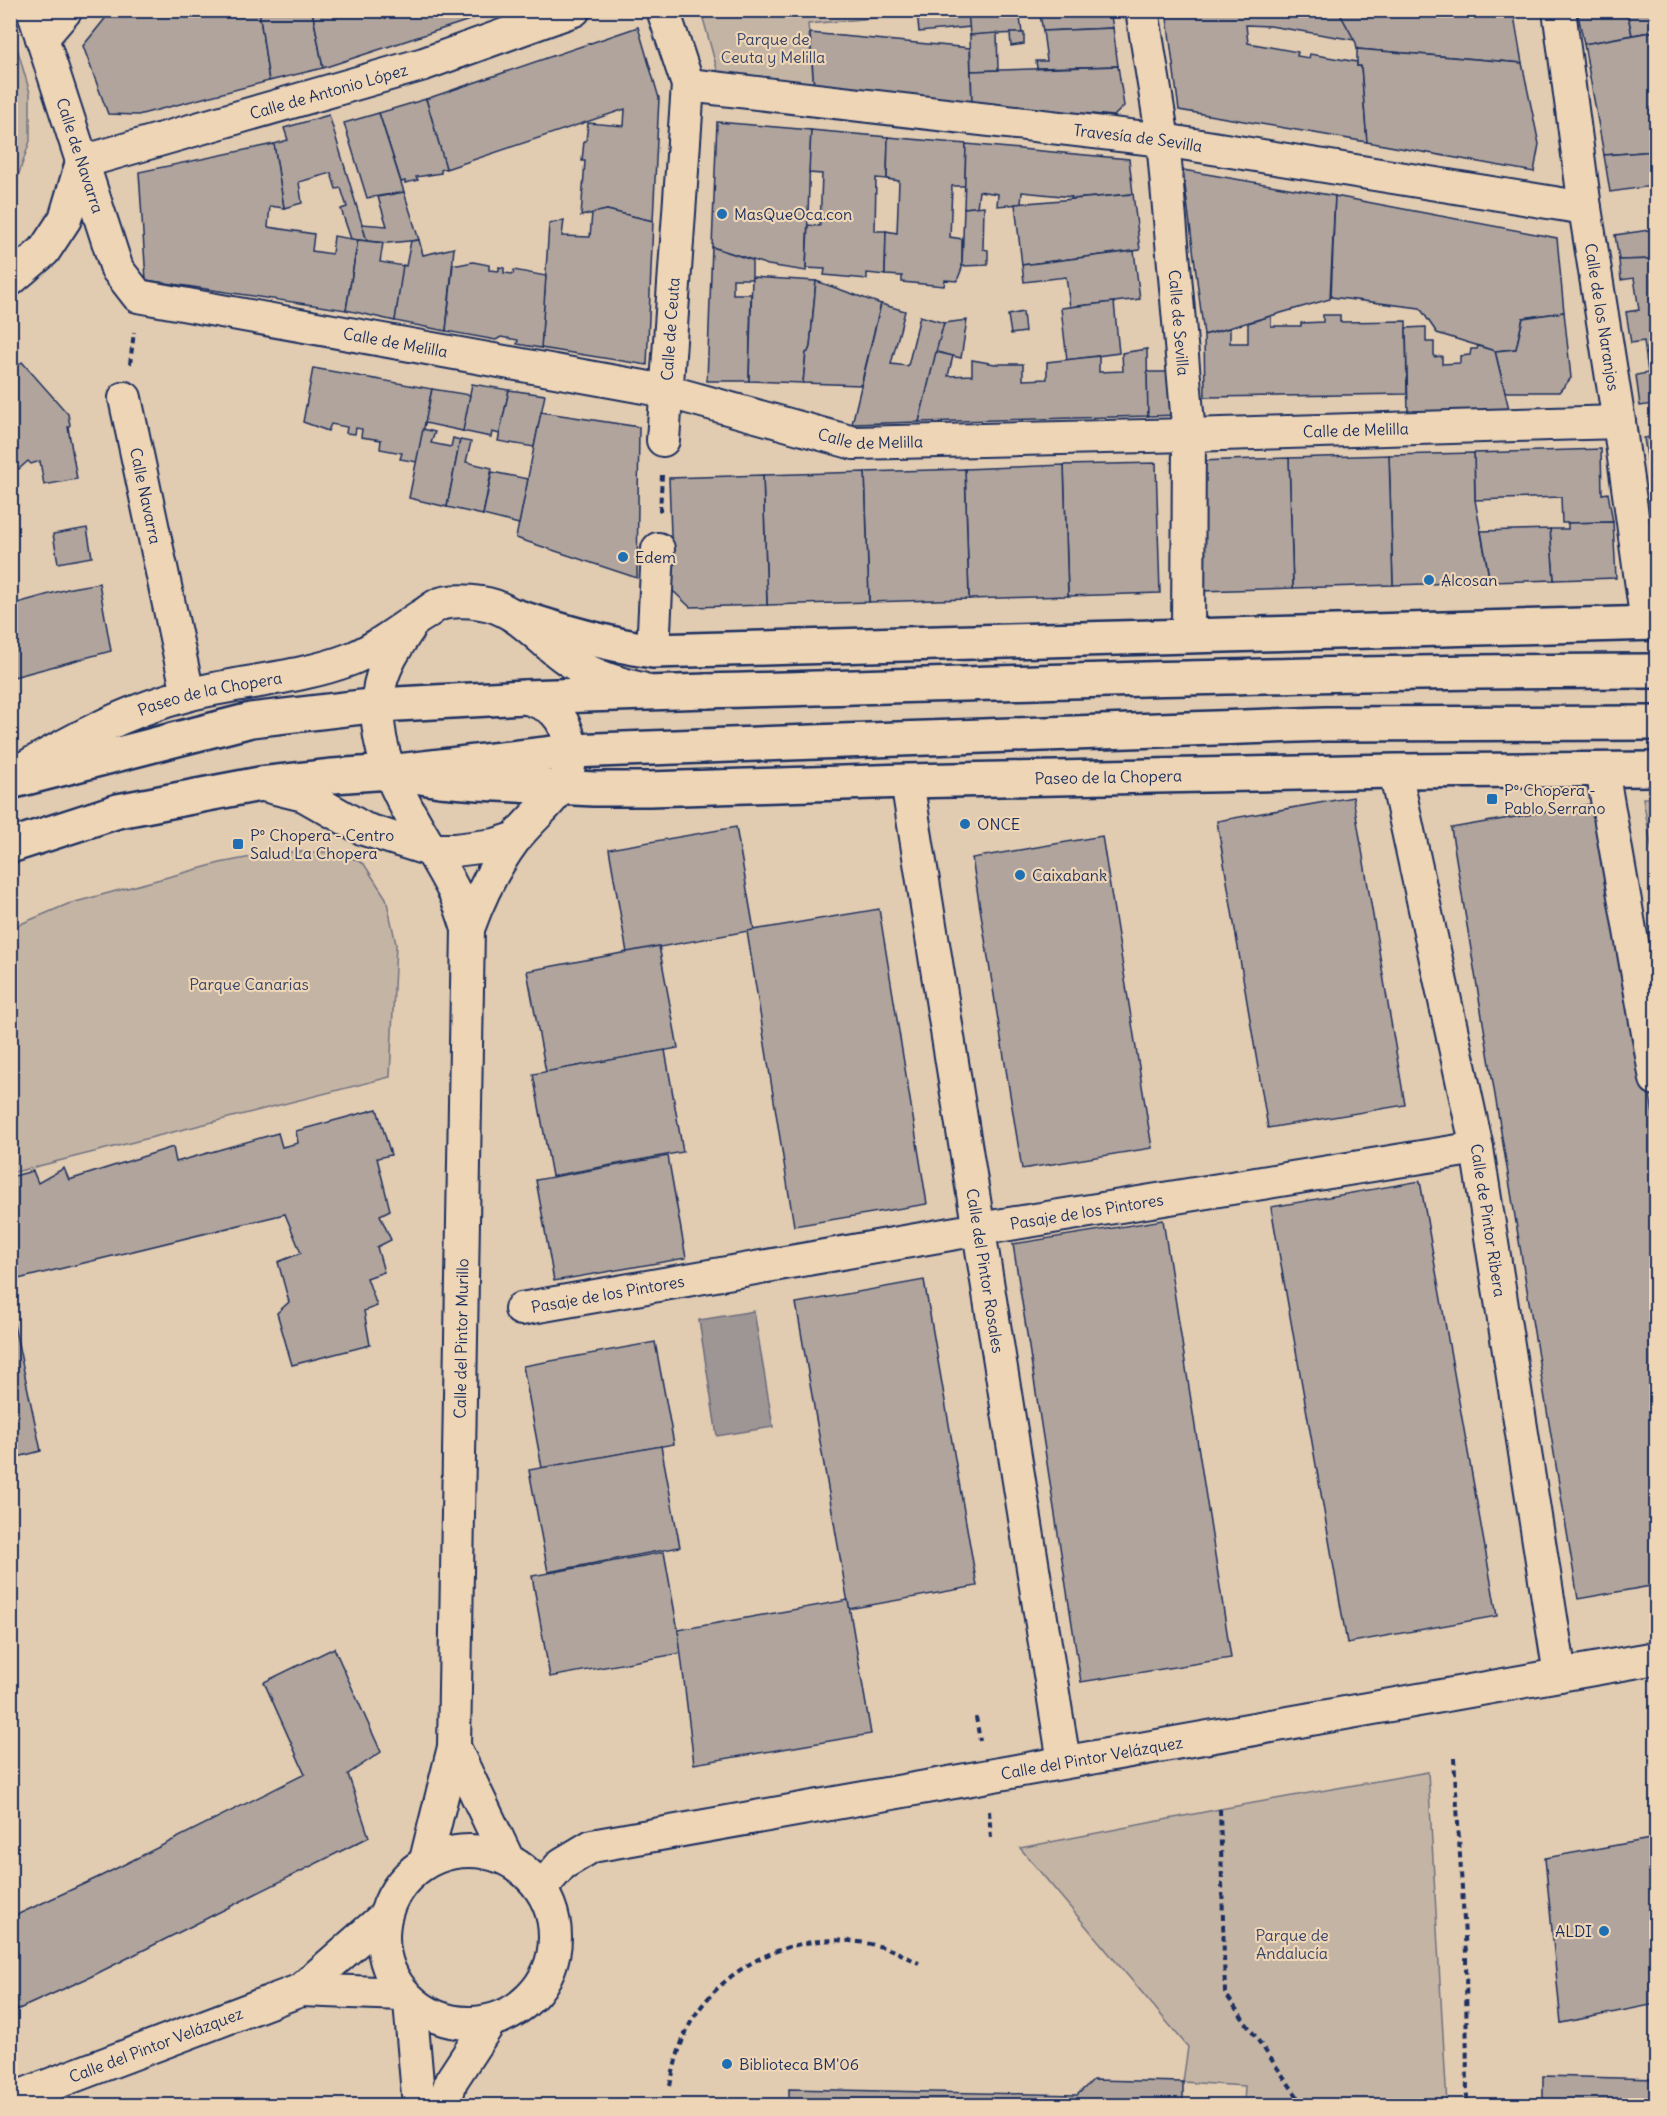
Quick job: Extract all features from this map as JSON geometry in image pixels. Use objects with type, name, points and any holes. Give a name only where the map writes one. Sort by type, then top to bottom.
[{"type":"main road","points":[[515,616],[597,641],[653,651],[1652,623]]},
{"type":"main road","points":[[10,782],[251,720],[379,705],[654,692],[1558,671],[1656,671]]},
{"type":"main road","name":"Paseo de la Chopera","points":[[10,846],[118,811],[260,784],[389,772],[572,765],[653,748],[1326,724],[1656,723]]},
{"type":"main road","name":"Paseo de la Chopera","points":[[572,765],[649,789],[1395,771],[1656,769]]},
{"type":"street","points":[[38,24],[66,10]]},
{"type":"street","name":"Calle de Antonio López","points":[[82,162],[424,64],[574,10]]},
{"type":"street","name":"Calle de Ceuta","points":[[663,10],[688,85],[663,440]]},
{"type":"street","name":"Calle de Sevilla","points":[[1142,10],[1163,140],[1189,435],[1188,635]]},
{"type":"street","name":"Calle de los Naranjos","points":[[1559,10],[1585,208],[1652,623]]},
{"type":"street","name":"Calle de Navarra","points":[[38,24],[117,269],[138,296]]},
{"type":"street","name":"Travesía de Sevilla","points":[[688,85],[1163,140],[1585,208]]},
{"type":"street","points":[[10,280],[44,251],[65,219],[82,162]]},
{"type":"street","name":"Calle de Melilla","points":[[138,296],[666,391],[854,443],[1619,422]]},
{"type":"street","name":"Calle Navarra","points":[[125,398],[188,694]]},
{"type":"street","points":[[653,651],[658,549]]},
{"type":"street","name":"Paseo de la Chopera","points":[[10,776],[95,729],[139,709],[188,694],[326,667],[362,653],[441,604],[482,603],[515,616]]},
{"type":"street","points":[[515,616],[547,645],[589,673],[615,683],[654,692]]},
{"type":"street","name":"Paseo de la Chopera","points":[[413,622],[391,656],[380,684],[379,728],[389,772],[430,850]]},
{"type":"street","points":[[468,929],[477,904],[514,839],[572,765],[568,734],[562,721],[544,704],[525,697]]},
{"type":"street","points":[[1602,770],[1656,1079]]},
{"type":"street","name":"Calle de Pintor Ribera","points":[[1395,771],[1477,1148],[1560,1675]]},
{"type":"street","name":"Calle del Pintor Rosales","points":[[907,781],[1064,1762]]},
{"type":"street","name":"Paseo de la Chopera","points":[[260,784],[304,795],[364,829],[430,850],[475,848],[514,839]]},
{"type":"street","points":[[430,850],[456,893],[468,929]]},
{"type":"street","name":"Calle del Pintor Murillo","points":[[426,1860],[454,1747],[468,929]]},
{"type":"street","name":"Pasaje de los Pintores","points":[[521,1310],[979,1229],[1477,1148]]},
{"type":"street","name":"Calle del Pintor Velázquez","points":[[542,1887],[562,1864],[592,1846],[1656,1658]]},
{"type":"street","name":"Calle del Pintor Murillo","points":[[454,1747],[506,1856]]},
{"type":"street","points":[[406,1998],[434,2017],[461,2024],[489,2023],[527,2003],[551,1968],[557,1927],[542,1887],[506,1856],[466,1849],[426,1860],[399,1884],[384,1917],[386,1963],[406,1998],[419,2106]]},
{"type":"street","name":"Calle del Pintor Velázquez","points":[[10,2100],[301,1990],[384,1917]]},
{"type":"street","name":"Calle del Pintor Velázquez","points":[[301,1990],[406,1998]]},
{"type":"street","points":[[444,2106],[451,2081],[489,2023]]},
{"type":"path","points":[[125,398],[138,296]]},
{"type":"path","points":[[658,549],[663,440]]},
{"type":"path","points":[[1454,1758],[1466,1953],[1467,2106]]},
{"type":"path","points":[[1220,1809],[1225,1993],[1304,2106]]},
{"type":"path","points":[[670,2086],[678,2050],[694,2018],[717,1989],[745,1966],[769,1953],[813,1941],[849,1940],[886,1948],[919,1963]]},
{"type":"green space","name":"Parque de Ceuta y Melilla","points":[[917,10],[917,14],[808,24],[814,88],[720,80],[701,11]]},
{"type":"green space","points":[[10,23],[30,93],[30,141],[11,197]]},
{"type":"green space","points":[[1643,798],[1656,798],[1656,875]]},
{"type":"green space","name":"Parque Canarias","points":[[278,852],[328,852],[352,858],[364,864],[386,898],[396,944],[390,1077],[11,1173],[11,928],[68,904],[220,863]]},
{"type":"green space","name":"Parque de Andalucía","points":[[1428,1772],[1447,2105],[1244,2105],[1245,2086],[1183,2082],[1188,2047],[1020,1848],[1220,1809]]},
{"type":"shaded area","points":[[754,1311],[773,1427],[717,1436],[699,1320]]},
{"type":"building","points":[[112,10],[259,10],[269,81],[138,115],[108,114],[83,46]]},
{"type":"building","points":[[259,10],[312,10],[323,68],[269,81]]},
{"type":"building","points":[[312,10],[500,10],[323,68]]},
{"type":"building","points":[[917,10],[968,10],[970,27],[919,32]]},
{"type":"building","points":[[968,10],[1019,10],[1022,33],[970,35]]},
{"type":"building","points":[[1039,10],[1110,10],[1113,28],[1043,31]]},
{"type":"building","points":[[1166,10],[1338,10],[1355,40],[1270,26],[1246,25],[1248,43],[1298,52],[1297,56],[1309,58],[1310,54],[1357,62],[1357,66],[1361,66],[1367,142],[1179,110]]},
{"type":"building","points":[[1338,10],[1513,10],[1522,63],[1357,49]]},
{"type":"building","points":[[1577,10],[1627,10],[1632,35],[1584,44]]},
{"type":"building","points":[[1627,10],[1656,10],[1656,31],[1632,35]]},
{"type":"building","points":[[638,27],[659,98],[653,221],[607,210],[581,216],[585,161],[582,161],[588,123],[624,126],[625,109],[446,169],[426,99]]},
{"type":"building","points":[[1113,28],[1118,66],[1037,68],[1036,61],[1047,61],[1043,31]]},
{"type":"building","points":[[1656,31],[1656,151],[1604,155],[1584,44]]},
{"type":"building","points":[[810,33],[970,48],[972,103],[814,88]]},
{"type":"building","points":[[997,33],[998,70],[971,71],[970,35]]},
{"type":"building","points":[[1010,33],[1024,33],[1024,44],[1011,46]]},
{"type":"building","points":[[1357,49],[1522,63],[1539,144],[1534,172],[1367,142],[1361,66],[1357,66]]},
{"type":"building","points":[[1118,66],[1124,106],[1114,116],[972,103],[971,71]]},
{"type":"building","points":[[426,99],[446,168],[441,170],[441,173],[416,177],[418,180],[405,183],[405,181],[401,182],[379,113]]},
{"type":"building","points":[[379,113],[404,192],[367,198],[344,123]]},
{"type":"building","points":[[329,115],[367,241],[351,239],[341,209],[347,207],[341,188],[336,189],[331,173],[299,182],[302,203],[284,208],[274,144],[288,140],[284,128]]},
{"type":"building","points":[[717,122],[811,130],[806,271],[768,265],[712,247]]},
{"type":"building","points":[[811,130],[888,137],[887,179],[876,178],[875,231],[886,231],[885,275],[867,273],[867,279],[824,275],[825,269],[806,268],[808,225],[820,226],[822,174],[809,173]]},
{"type":"building","points":[[888,137],[966,144],[965,186],[952,186],[950,237],[962,239],[962,268],[957,281],[945,280],[944,286],[902,282],[902,276],[885,275],[886,231],[897,233],[899,181],[887,179]]},
{"type":"building","points":[[274,144],[284,208],[270,206],[268,227],[314,234],[312,251],[332,254],[334,236],[358,240],[346,310],[146,280],[139,172]]},
{"type":"building","points":[[966,144],[1129,159],[1133,194],[1071,199],[1072,197],[1022,192],[1021,204],[997,206],[998,194],[979,191],[977,207],[964,208]]},
{"type":"building","points":[[1656,151],[1656,220],[1652,186],[1610,192],[1604,155]]},
{"type":"building","points":[[1183,170],[1335,196],[1330,299],[1204,335]]},
{"type":"building","points":[[404,192],[419,240],[388,243],[367,241],[362,224],[387,226],[378,197]]},
{"type":"building","points":[[1133,194],[1140,250],[1022,265],[1015,204]]},
{"type":"building","points":[[1335,196],[1557,238],[1564,312],[1523,318],[1516,349],[1495,351],[1437,333],[1420,308],[1331,297]]},
{"type":"building","points":[[984,206],[983,249],[988,250],[988,265],[962,266],[964,208]]},
{"type":"building","points":[[607,210],[653,221],[647,365],[541,348],[549,224],[564,220],[562,236],[590,237],[592,213]]},
{"type":"building","points":[[1656,229],[1656,259],[1619,260],[1615,235]]},
{"type":"building","points":[[358,240],[383,243],[380,262],[404,266],[395,321],[346,310]]},
{"type":"building","points":[[419,240],[423,255],[454,248],[446,331],[395,321],[403,265],[406,266],[411,241]]},
{"type":"building","points":[[712,247],[752,260],[752,279],[733,279],[733,294],[751,294],[749,381],[707,381]]},
{"type":"building","points":[[1134,251],[1140,299],[1070,307],[1066,277],[1024,282],[1022,265]]},
{"type":"building","points":[[1656,259],[1656,430],[1653,404],[1640,406],[1636,375],[1648,373],[1644,341],[1631,343],[1626,312],[1639,310],[1634,278],[1621,280],[1619,260]]},
{"type":"building","points":[[473,262],[489,265],[489,270],[499,271],[499,267],[504,268],[504,273],[513,274],[514,270],[546,276],[541,348],[517,344],[518,340],[501,337],[496,340],[446,331],[453,264]]},
{"type":"building","points":[[752,277],[816,281],[810,347],[806,353],[803,383],[749,381]]},
{"type":"building","points":[[816,281],[881,304],[861,385],[803,383],[806,353],[810,347]]},
{"type":"building","points":[[1114,302],[1119,353],[1067,360],[1061,308]]},
{"type":"building","points":[[881,304],[905,311],[891,364],[908,366],[920,316],[944,323],[919,422],[852,424]]},
{"type":"building","points":[[1023,312],[1025,332],[1011,334],[1008,315]]},
{"type":"building","points":[[1564,312],[1571,378],[1559,392],[1505,392],[1495,351],[1516,349],[1523,318]]},
{"type":"building","points":[[1323,315],[1340,315],[1340,322],[1406,321],[1407,394],[1205,397],[1204,335],[1230,328],[1230,343],[1248,343],[1248,323],[1271,316],[1271,326],[1301,326],[1301,323],[1323,322]]},
{"type":"building","points":[[967,320],[961,358],[936,352],[944,323]]},
{"type":"building","points":[[1426,327],[1426,342],[1434,342],[1434,357],[1442,356],[1442,364],[1460,363],[1460,356],[1470,355],[1471,349],[1477,349],[1478,346],[1495,351],[1509,409],[1408,413],[1406,328]]},
{"type":"building","points":[[1147,349],[1148,416],[919,422],[936,352],[953,356],[948,376],[972,375],[972,360],[995,364],[1023,364],[1023,380],[1047,379],[1047,362],[1099,356],[1099,372],[1123,371],[1122,353]]},
{"type":"building","points":[[22,362],[68,414],[77,479],[44,485],[40,461],[31,464],[28,461],[19,469],[14,463],[10,467],[10,373]]},
{"type":"building","points":[[313,368],[432,389],[417,462],[400,459],[402,453],[380,449],[381,440],[361,437],[362,429],[356,428],[355,434],[346,433],[347,427],[331,424],[328,431],[303,422]]},
{"type":"building","points":[[1147,372],[1176,372],[1178,415],[1148,416]]},
{"type":"building","points":[[472,384],[509,390],[500,434],[492,432],[491,437],[462,431]]},
{"type":"building","points":[[432,389],[470,395],[463,431],[425,423]]},
{"type":"building","points":[[509,390],[545,395],[534,447],[498,441]]},
{"type":"building","points":[[541,412],[639,427],[637,578],[516,538]]},
{"type":"building","points":[[423,429],[435,432],[431,443],[451,447],[453,438],[460,440],[447,507],[409,498]]},
{"type":"building","points":[[1656,436],[1656,468],[1649,469],[1644,438]]},
{"type":"building","points":[[460,440],[471,442],[466,462],[492,468],[483,515],[447,507]]},
{"type":"building","points":[[1601,449],[1602,494],[1608,493],[1613,522],[1562,523],[1561,497],[1475,500],[1474,453]]},
{"type":"building","points":[[1474,453],[1475,500],[1490,582],[1393,585],[1389,455]]},
{"type":"building","points":[[1389,455],[1393,585],[1293,588],[1289,458]]},
{"type":"building","points":[[1289,458],[1293,588],[1202,591],[1198,461]]},
{"type":"building","points":[[1156,463],[1160,593],[1068,596],[1064,465]]},
{"type":"building","points":[[1064,465],[1068,596],[969,599],[965,469]]},
{"type":"building","points":[[965,469],[969,599],[869,602],[865,472]]},
{"type":"building","points":[[492,472],[528,479],[519,524],[483,515]]},
{"type":"building","points":[[865,472],[869,602],[767,605],[763,475]]},
{"type":"building","points":[[763,475],[767,605],[690,607],[673,591],[669,478]]},
{"type":"building","points":[[1613,522],[1616,578],[1554,580],[1550,529],[1568,529],[1568,523]]},
{"type":"building","points":[[87,528],[92,557],[58,563],[53,534]]},
{"type":"building","points":[[1550,529],[1554,580],[1490,582],[1481,531]]},
{"type":"building","points":[[99,583],[111,651],[10,678],[10,605],[71,588]]},
{"type":"building","points":[[1353,797],[1405,1105],[1268,1128],[1217,821]]},
{"type":"building","points":[[1602,802],[1656,1132],[1656,1585],[1578,1599],[1451,828]]},
{"type":"building","points":[[736,827],[754,930],[627,953],[609,849]]},
{"type":"building","points":[[1102,836],[1152,1148],[1022,1169],[972,858]]},
{"type":"building","points":[[879,909],[927,1204],[794,1226],[747,931]]},
{"type":"building","points":[[659,946],[678,1048],[546,1072],[527,971]]},
{"type":"building","points":[[665,1050],[683,1152],[552,1176],[533,1074]]},
{"type":"building","points":[[377,1109],[391,1155],[377,1158],[390,1210],[380,1215],[391,1240],[377,1247],[384,1272],[367,1278],[377,1306],[364,1311],[370,1345],[292,1365],[277,1313],[289,1302],[278,1262],[301,1253],[285,1214],[10,1281],[10,1177],[33,1171],[38,1183],[64,1168],[69,1180],[173,1147],[176,1162],[278,1133],[282,1147],[298,1143],[296,1131]]},
{"type":"building","points":[[668,1156],[686,1258],[554,1281],[536,1180]]},
{"type":"building","points":[[1420,1181],[1497,1616],[1347,1643],[1271,1207]]},
{"type":"building","points":[[1163,1220],[1231,1658],[1081,1682],[1013,1244]]},
{"type":"building","points":[[924,1280],[977,1586],[849,1609],[796,1303]]},
{"type":"building","points":[[10,1306],[41,1451],[10,1459]]},
{"type":"building","points":[[655,1342],[674,1444],[542,1468],[523,1366]]},
{"type":"building","points":[[661,1446],[680,1547],[548,1572],[529,1470]]},
{"type":"building","points":[[664,1552],[682,1653],[550,1677],[532,1576]]},
{"type":"building","points":[[848,1600],[871,1734],[694,1764],[678,1630]]},
{"type":"building","points":[[334,1648],[381,1752],[348,1774],[369,1837],[90,1977],[10,2013],[10,1918],[101,1876],[305,1774],[264,1682]]},
{"type":"building","name":"ALDI","points":[[1656,1838],[1656,2004],[1561,2023],[1545,1858]]},
{"type":"building","points":[[1543,2076],[1656,2079],[1656,2106],[1543,2106]]},
{"type":"building","points":[[1093,2080],[1183,2082],[1183,2106],[789,2106],[789,2089],[1077,2095]]},
{"type":"place","name":"MasQueOca.con","points":[[722,214]]},
{"type":"place","name":"Edem","points":[[623,557]]},
{"type":"place","name":"Alcosan","points":[[1429,580]]},
{"type":"place","name":"Pº Chopera - Pablo Serrano","points":[[1492,799]]},
{"type":"place","name":"ONCE","points":[[965,824]]},
{"type":"place","name":"Pº Chopera - Centro Salud La Chopera","points":[[238,844]]},
{"type":"place","name":"Caixabank","points":[[1020,875]]},
{"type":"place","name":"ALDI","points":[[1604,1931]]},
{"type":"place","name":"Biblioteca BM'06","points":[[727,2064]]}]
